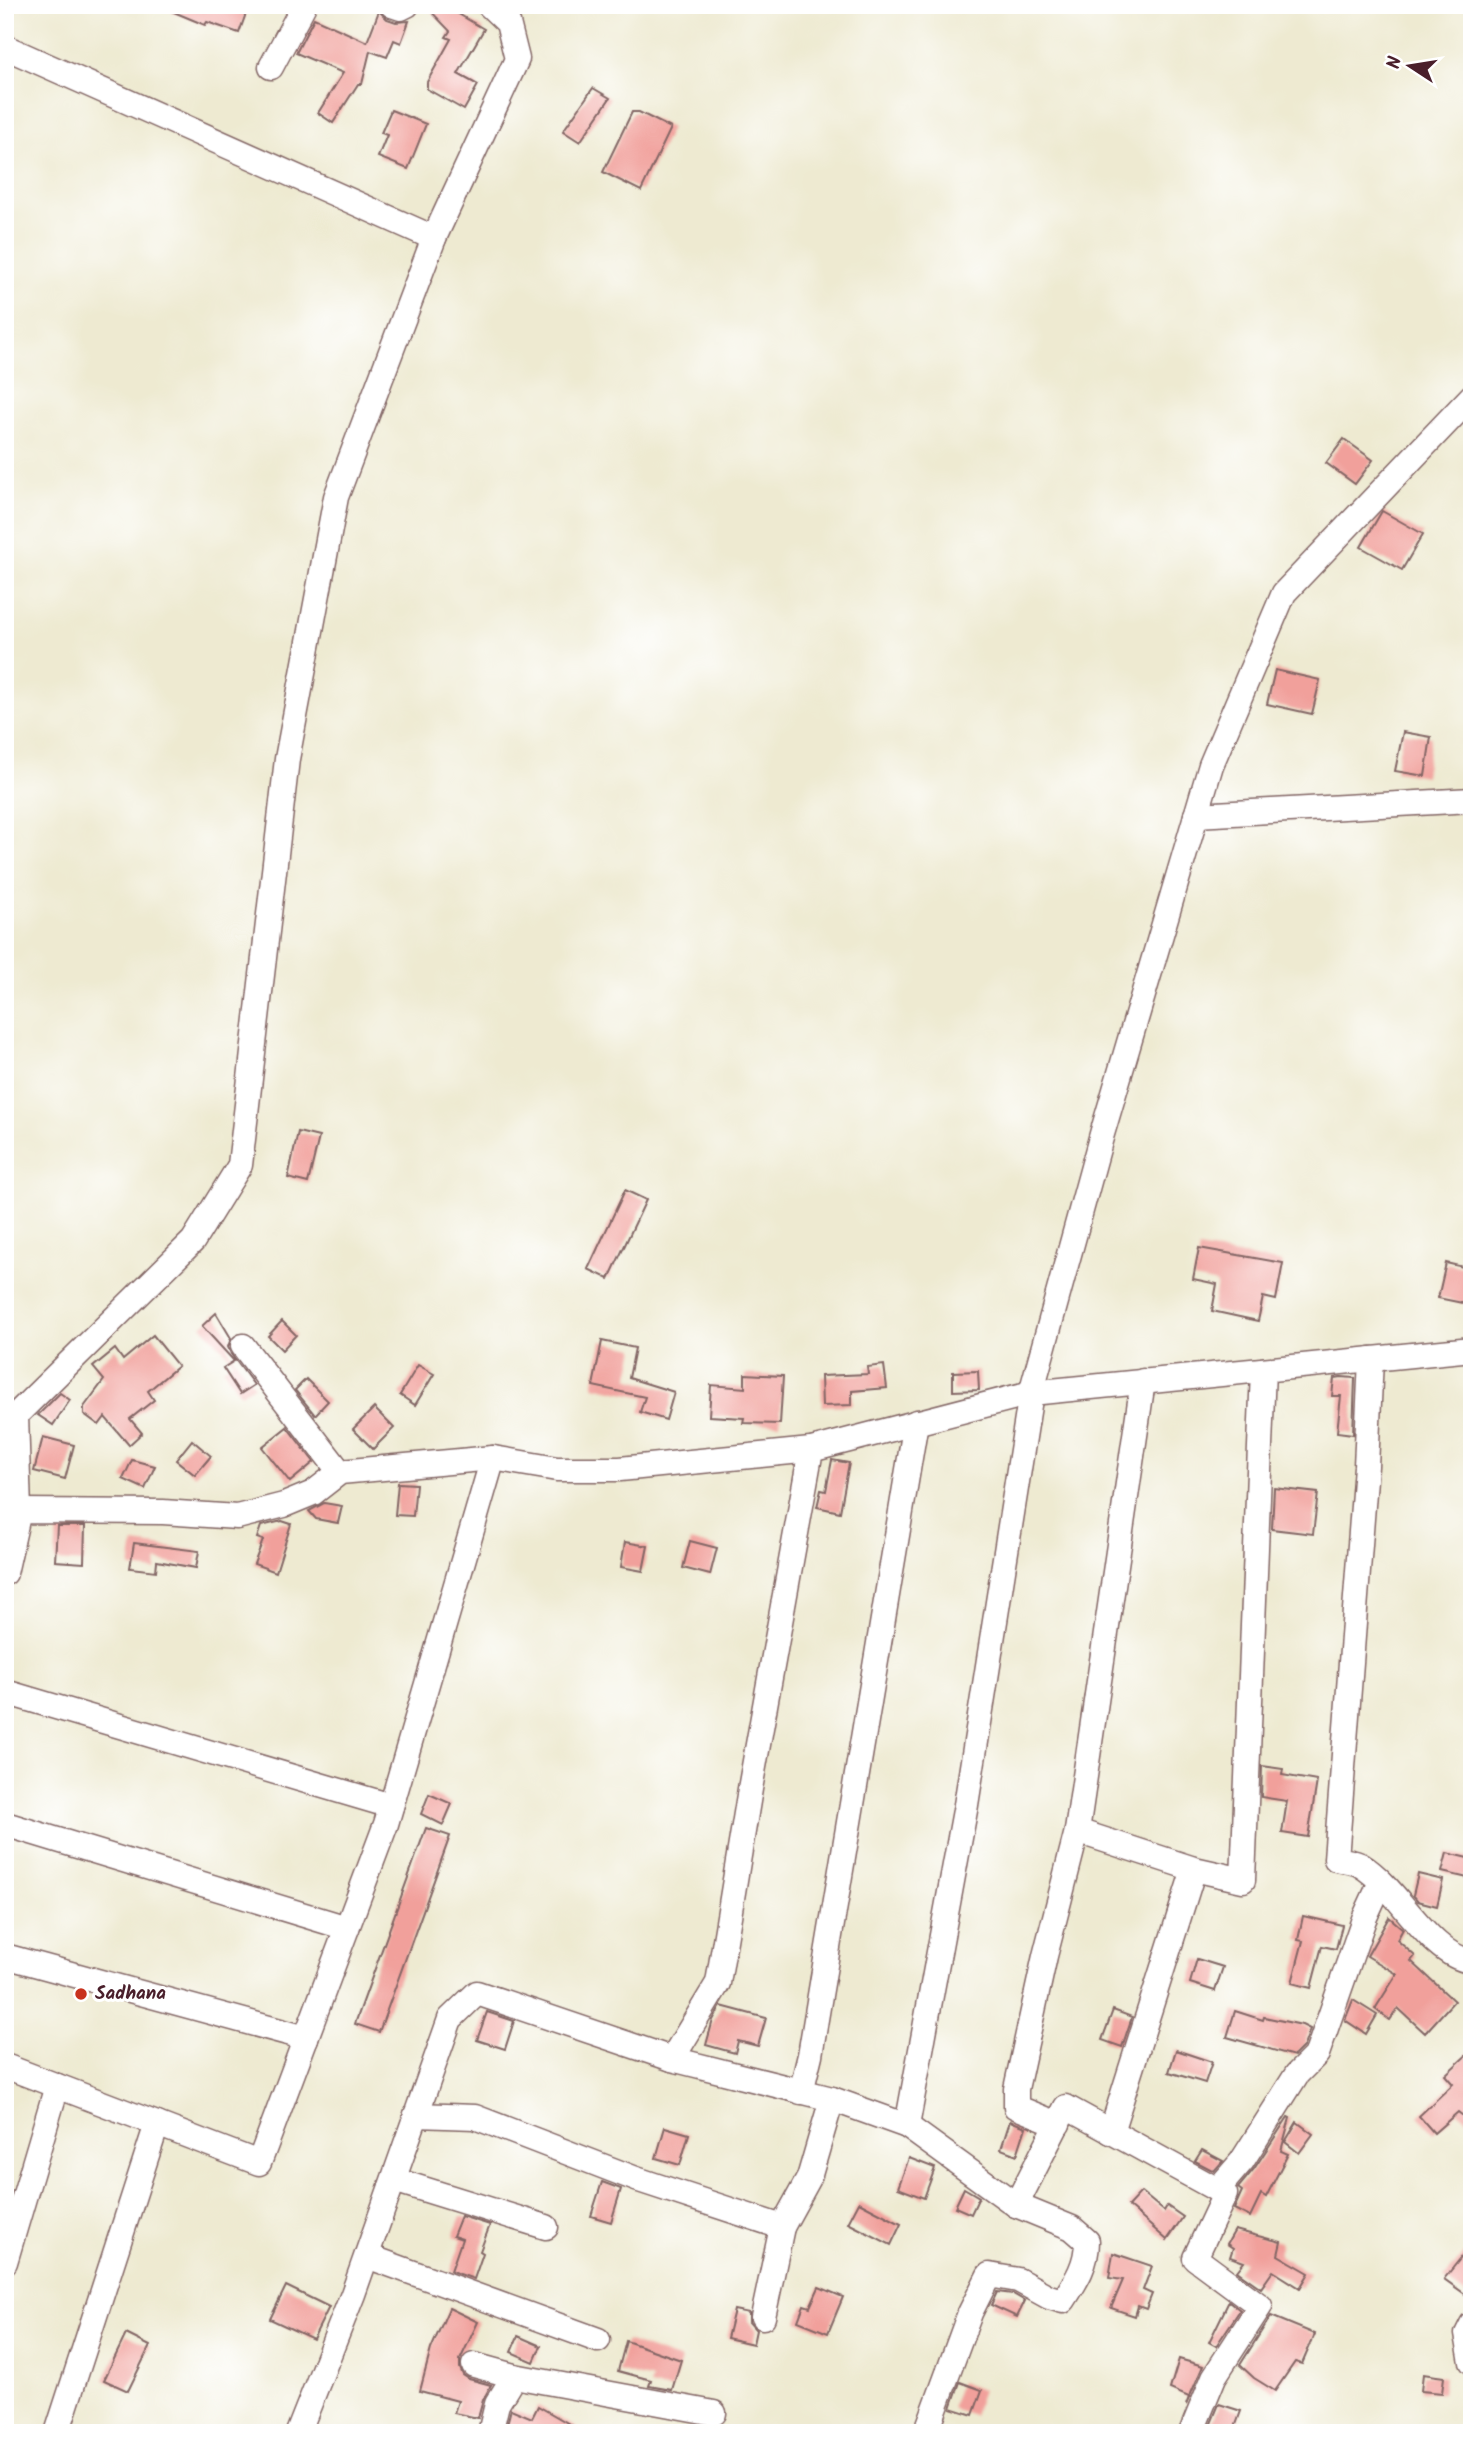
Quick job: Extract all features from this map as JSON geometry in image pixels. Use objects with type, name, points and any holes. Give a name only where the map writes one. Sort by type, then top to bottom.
[{"type":"street","points":[[271,68],[304,5]]},
{"type":"street","points":[[392,5],[401,8],[407,5]]},
{"type":"street","points":[[5,1573],[12,1512],[10,1412],[193,1241],[240,1166],[287,759],[336,498],[435,238],[517,59],[508,23],[489,5]]},
{"type":"street","points":[[5,47],[435,238]]},
{"type":"street","points":[[907,2126],[966,1805],[1031,1393],[1102,1134],[1211,765],[1284,593],[1472,396]]},
{"type":"street","points":[[1196,815],[1472,800]]},
{"type":"street","points":[[243,1346],[340,1472]]},
{"type":"street","points":[[12,1512],[163,1512],[237,1517],[284,1505],[313,1493],[340,1472],[493,1458],[557,1469],[620,1469],[811,1450],[1031,1393],[1472,1349]]},
{"type":"street","points":[[1371,1359],[1366,1466],[1336,1859],[1360,1864],[1381,1882],[1443,1949],[1472,1964]]},
{"type":"street","points":[[1077,1830],[1194,1869],[1243,1880],[1263,1370]]},
{"type":"street","points":[[1058,2124],[1016,2107],[1016,2089],[1045,1956],[1077,1830],[1143,1381]]},
{"type":"street","points":[[801,2092],[812,2041],[916,1422]]},
{"type":"street","points":[[672,2059],[718,1983],[811,1450]]},
{"type":"street","points":[[5,2066],[258,2163],[391,1806],[493,1458]]},
{"type":"street","points":[[5,1692],[391,1806]]},
{"type":"street","points":[[5,1824],[347,1928]]},
{"type":"street","points":[[1111,2132],[1194,1869]]},
{"type":"street","points":[[1217,2190],[1242,2161],[1297,2074],[1317,2054],[1364,1919],[1381,1882]]},
{"type":"street","points":[[5,1956],[306,2038]]},
{"type":"street","points":[[298,2433],[367,2256],[450,2019],[477,1993],[672,2059],[832,2099],[907,2126],[1016,2205],[1072,2228],[1087,2241],[1087,2257],[1079,2278],[1063,2301],[1049,2297],[1018,2280],[989,2275],[970,2313],[926,2433]]},
{"type":"street","points":[[5,2262],[57,2086]]},
{"type":"street","points":[[763,2317],[782,2227],[809,2178],[832,2099]]},
{"type":"street","points":[[1016,2205],[1066,2107],[1225,2194],[1195,2258],[1260,2306],[1214,2377],[1191,2433]]},
{"type":"street","points":[[416,2115],[475,2118],[636,2179],[782,2227]]},
{"type":"street","points":[[57,2433],[157,2124]]},
{"type":"street","points":[[394,2180],[546,2227]]},
{"type":"street","points":[[367,2256],[598,2340]]},
{"type":"street","points":[[1472,2324],[1467,2334],[1472,2362]]},
{"type":"street","points":[[474,2365],[715,2413]]},
{"type":"street","points":[[490,2433],[497,2404],[514,2375]]},
{"type":"building","points":[[157,5],[249,5],[239,33],[207,22],[205,25]]},
{"type":"building","points":[[425,5],[443,5],[484,29],[458,74],[478,85],[464,110],[427,89],[427,82],[451,39],[446,37],[450,31]]},
{"type":"building","points":[[379,11],[387,19],[396,22],[409,21],[401,43],[394,40],[387,57],[370,51],[362,84],[358,84],[333,123],[318,113],[343,73],[296,53],[314,18],[367,42]]},
{"type":"building","points":[[593,88],[610,98],[580,142],[563,131]]},
{"type":"building","points":[[391,110],[426,124],[408,169],[378,157],[387,135],[381,133]]},
{"type":"building","points":[[632,112],[639,112],[671,128],[641,191],[603,172]]},
{"type":"building","points":[[1344,439],[1373,460],[1355,484],[1326,463]]},
{"type":"building","points":[[1382,511],[1423,534],[1402,570],[1361,547]]},
{"type":"building","points":[[1275,670],[1320,680],[1312,714],[1267,704]]},
{"type":"building","points":[[1403,732],[1431,737],[1425,776],[1395,771]]},
{"type":"building","points":[[298,1132],[319,1137],[308,1183],[288,1178]]},
{"type":"building","points":[[625,1190],[646,1200],[609,1279],[588,1269]]},
{"type":"building","points":[[1199,1248],[1283,1263],[1276,1300],[1263,1297],[1258,1321],[1212,1311],[1217,1284],[1193,1279]]},
{"type":"building","points":[[1446,1263],[1472,1269],[1472,1305],[1438,1298]]},
{"type":"building","points":[[216,1313],[231,1338],[228,1347],[231,1354],[254,1385],[240,1394],[223,1368],[234,1361],[202,1326]]},
{"type":"building","points":[[282,1321],[296,1335],[282,1350],[268,1336]]},
{"type":"building","points":[[153,1335],[178,1366],[148,1391],[154,1400],[130,1419],[142,1433],[129,1445],[105,1417],[99,1425],[84,1414],[84,1407],[104,1380],[93,1367],[115,1349],[123,1360]]},
{"type":"building","points":[[602,1341],[635,1348],[629,1378],[674,1392],[666,1420],[640,1412],[645,1397],[593,1386]]},
{"type":"building","points":[[418,1365],[434,1374],[415,1405],[400,1395]]},
{"type":"building","points":[[884,1365],[887,1388],[852,1391],[852,1405],[822,1406],[821,1376],[868,1374],[867,1367]]},
{"type":"building","points":[[978,1371],[979,1390],[953,1391],[953,1372]]},
{"type":"building","points":[[745,1374],[783,1376],[780,1424],[743,1423],[744,1418],[709,1416],[711,1385],[745,1388]]},
{"type":"building","points":[[1334,1378],[1355,1378],[1353,1434],[1337,1432],[1341,1396],[1332,1396]]},
{"type":"building","points":[[306,1379],[328,1401],[315,1415],[295,1390]]},
{"type":"building","points":[[60,1393],[70,1400],[53,1425],[38,1415]]},
{"type":"building","points":[[374,1408],[394,1428],[373,1449],[353,1429]]},
{"type":"building","points":[[287,1427],[314,1462],[290,1482],[262,1447]]},
{"type":"building","points":[[43,1437],[74,1445],[65,1479],[34,1471]]},
{"type":"building","points":[[192,1440],[211,1456],[195,1475],[176,1460]]},
{"type":"building","points":[[132,1460],[155,1466],[145,1489],[123,1479]]},
{"type":"building","points":[[832,1460],[849,1463],[840,1512],[817,1507],[821,1490],[826,1491]]},
{"type":"building","points":[[398,1483],[416,1484],[413,1516],[395,1515]]},
{"type":"building","points":[[1274,1488],[1318,1493],[1313,1534],[1272,1529]]},
{"type":"building","points":[[324,1503],[342,1506],[338,1523],[316,1519],[309,1511]]},
{"type":"building","points":[[282,1521],[291,1524],[276,1572],[254,1564],[263,1540],[257,1538],[261,1526]]},
{"type":"building","points":[[57,1526],[85,1526],[84,1563],[55,1561]]},
{"type":"building","points":[[690,1541],[717,1548],[710,1575],[683,1568]]},
{"type":"building","points":[[625,1542],[648,1546],[643,1571],[621,1567]]},
{"type":"building","points":[[134,1543],[199,1551],[196,1568],[157,1561],[156,1571],[130,1568]]},
{"type":"building","points":[[1262,1766],[1283,1769],[1282,1775],[1317,1781],[1308,1837],[1282,1833],[1287,1801],[1261,1797]]},
{"type":"building","points":[[429,1794],[452,1804],[443,1825],[421,1814]]},
{"type":"building","points":[[426,1828],[450,1836],[379,2032],[355,2024]]},
{"type":"building","points":[[1447,1853],[1472,1859],[1472,1879],[1442,1872]]},
{"type":"building","points":[[1418,1874],[1443,1880],[1437,1906],[1418,1901],[1413,1895]]},
{"type":"building","points":[[1303,1916],[1342,1925],[1336,1949],[1322,1946],[1311,1988],[1292,1983],[1303,1941],[1298,1940]]},
{"type":"building","points":[[1389,1917],[1403,1929],[1397,1940],[1415,1956],[1411,1961],[1454,2001],[1425,2033],[1398,2008],[1390,2020],[1375,2009],[1397,1974],[1367,1956]]},
{"type":"building","points":[[1197,1959],[1223,1967],[1215,1991],[1190,1983]]},
{"type":"building","points":[[1353,2000],[1377,2015],[1366,2034],[1345,2020]]},
{"type":"building","points":[[721,2006],[766,2018],[758,2046],[738,2041],[735,2053],[706,2045],[713,2020]]},
{"type":"building","points":[[1113,2010],[1132,2017],[1122,2047],[1102,2040]]},
{"type":"building","points":[[1235,2011],[1263,2020],[1264,2017],[1310,2029],[1304,2046],[1294,2056],[1227,2037]]},
{"type":"building","points":[[487,2012],[514,2021],[505,2049],[477,2040]]},
{"type":"building","points":[[1176,2050],[1212,2062],[1205,2083],[1169,2072]]},
{"type":"building","points":[[1472,2050],[1472,2123],[1458,2112],[1434,2133],[1419,2116],[1453,2084],[1445,2075]]},
{"type":"building","points":[[1288,2117],[1290,2118],[1281,2151],[1288,2154],[1266,2197],[1261,2194],[1250,2217],[1234,2209],[1242,2191],[1238,2188],[1254,2169]]},
{"type":"building","points":[[1010,2121],[1026,2127],[1017,2155],[1001,2149]]},
{"type":"building","points":[[1297,2122],[1313,2134],[1299,2153],[1285,2142]]},
{"type":"building","points":[[665,2127],[689,2134],[680,2165],[656,2158]]},
{"type":"building","points":[[1202,2150],[1223,2161],[1214,2171],[1195,2161]]},
{"type":"building","points":[[909,2158],[935,2168],[924,2198],[898,2188]]},
{"type":"building","points":[[602,2182],[621,2189],[611,2222],[591,2216]]},
{"type":"building","points":[[964,2188],[979,2197],[971,2214],[955,2207]]},
{"type":"building","points":[[1141,2192],[1164,2211],[1167,2206],[1183,2217],[1167,2240],[1128,2206]]},
{"type":"building","points":[[859,2202],[901,2224],[891,2245],[848,2223]]},
{"type":"building","points":[[461,2216],[490,2225],[480,2251],[483,2253],[474,2279],[451,2271],[462,2239],[453,2236]]},
{"type":"building","points":[[1235,2230],[1281,2242],[1278,2255],[1309,2273],[1300,2288],[1273,2271],[1261,2288],[1237,2271],[1244,2262],[1230,2257],[1233,2248],[1227,2244]]},
{"type":"building","points":[[1472,2244],[1472,2299],[1444,2279]]},
{"type":"building","points":[[1113,2253],[1152,2266],[1143,2290],[1152,2294],[1146,2309],[1138,2306],[1135,2316],[1111,2308],[1123,2280],[1109,2278]]},
{"type":"building","points":[[286,2286],[329,2307],[313,2339],[270,2319]]},
{"type":"building","points":[[819,2287],[843,2297],[828,2333],[798,2321],[804,2305],[810,2307]]},
{"type":"building","points":[[997,2292],[1013,2294],[1025,2301],[1017,2317],[991,2305]]},
{"type":"building","points":[[1229,2301],[1240,2310],[1216,2346],[1209,2342]]},
{"type":"building","points":[[449,2308],[478,2322],[460,2360],[460,2368],[463,2375],[469,2379],[491,2385],[478,2418],[454,2413],[458,2401],[420,2391],[431,2349]]},
{"type":"building","points":[[734,2310],[749,2313],[749,2322],[756,2330],[753,2344],[727,2338]]},
{"type":"building","points":[[1271,2316],[1315,2334],[1302,2364],[1295,2362],[1275,2391],[1240,2365]]},
{"type":"building","points":[[126,2334],[150,2346],[128,2391],[104,2380]]},
{"type":"building","points":[[518,2336],[541,2346],[534,2362],[511,2352]]},
{"type":"building","points":[[626,2341],[681,2360],[672,2390],[649,2386],[651,2380],[618,2371]]},
{"type":"building","points":[[1179,2359],[1203,2366],[1186,2405],[1189,2397],[1170,2389]]},
{"type":"building","points":[[1423,2374],[1444,2377],[1442,2393],[1421,2391]]},
{"type":"building","points":[[960,2382],[982,2390],[973,2415],[951,2408]]},
{"type":"building","points":[[1219,2404],[1241,2411],[1233,2433],[1207,2433]]},
{"type":"building","points":[[538,2406],[585,2433],[523,2433],[525,2428],[507,2424],[511,2409],[532,2418]]},
{"type":"place","name":"Sadhana","points":[[81,1994]]}]
